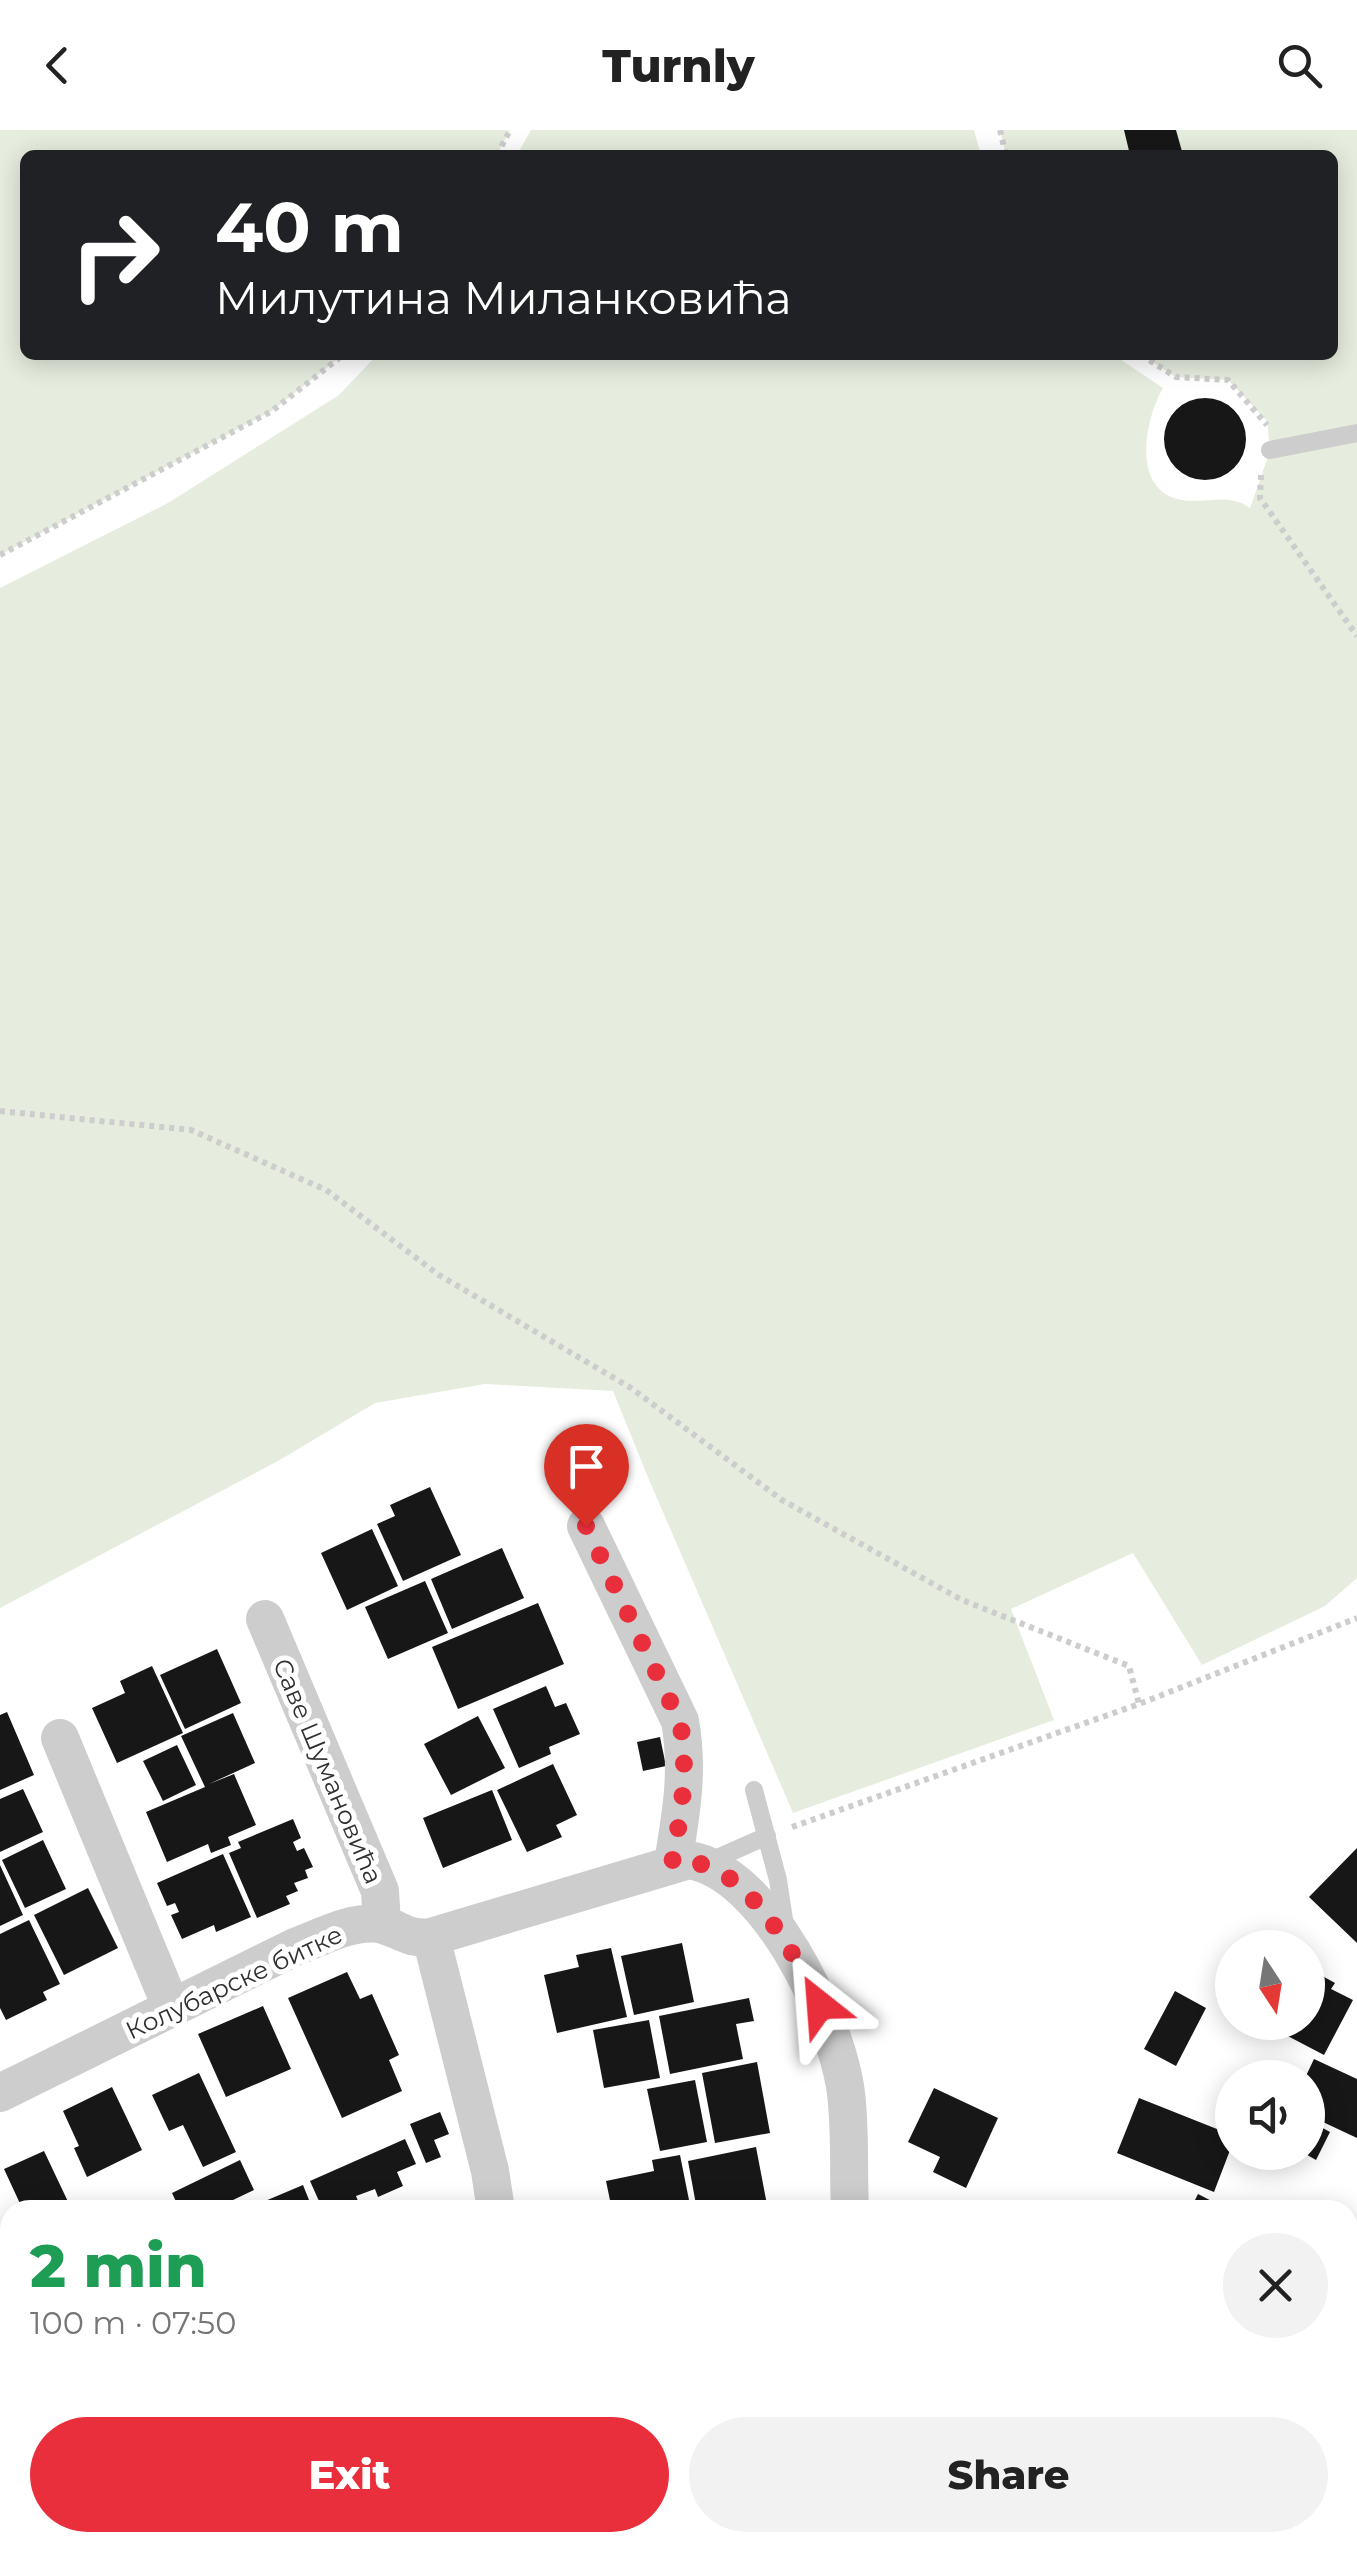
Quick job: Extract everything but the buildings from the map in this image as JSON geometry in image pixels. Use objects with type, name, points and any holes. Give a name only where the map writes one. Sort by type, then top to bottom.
[{"type":"street","points":[[586,1526],[680,1722],[686,1754],[689,1863]]},
{"type":"street","name":"Саве Шумановића","points":[[264,1619],[380,1891],[382,1924]]},
{"type":"street","points":[[60,1738],[172,2009]]},
{"type":"street","points":[[494,2200],[431,1936],[689,1863],[748,1896],[787,1941],[820,2005],[845,2086],[850,2200]]},
{"type":"street","name":"Колубарске битке","points":[[0,2093],[296,1947],[364,1924],[382,1924],[416,1938],[431,1936]]},
{"type":"lane","points":[[1270,450],[1357,433]]},
{"type":"lane","points":[[754,1790],[787,1941]]},
{"type":"lane","points":[[689,1863],[767,1836]]},
{"type":"path","points":[[0,554],[272,411],[337,360]]},
{"type":"path","points":[[1149,360],[1176,377],[1228,380],[1267,421],[1270,450],[1260,476],[1260,498],[1357,636]]},
{"type":"path","points":[[0,1111],[191,1130],[326,1190],[439,1274],[631,1388],[782,1500],[962,1600],[1129,1666],[1139,1704]]},
{"type":"path","points":[[767,1836],[1139,1704],[1357,1618]]},
{"type":"green space","points":[[0,130],[510,130],[500,150],[20,150],[20,360],[337,360],[272,411],[0,555]]},
{"type":"green space","points":[[531,130],[974,130],[980,150],[520,150]]},
{"type":"green space","points":[[1000,130],[1357,130],[1357,1578],[1325,1606],[1202,1665],[1133,1553],[1011,1609],[1054,1720],[793,1813],[613,1391],[485,1384],[375,1403],[278,1461],[0,1608],[0,588],[168,503],[339,395],[372,360],[1121,360],[1163,388],[1147,435],[1148,469],[1155,483],[1166,494],[1182,500],[1225,499],[1250,508],[1270,451],[1267,421],[1228,380],[1176,377],[1149,360],[1338,360],[1338,150],[1005,150]]},
{"type":"route","points":[[586,1526],[680,1722],[686,1754],[684,1797],[672,1863],[706,1863],[748,1896],[787,1941],[820,2005]]}]
